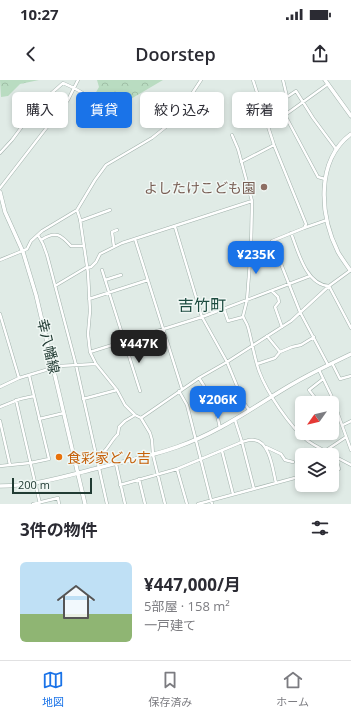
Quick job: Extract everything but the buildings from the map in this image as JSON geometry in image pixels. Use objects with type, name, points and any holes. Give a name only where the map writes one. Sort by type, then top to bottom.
[{"type":"street","points":[[0,188],[68,100],[78,80]]},
{"type":"street","points":[[0,260],[23,252],[31,241],[42,231],[77,210],[106,165],[152,138],[167,126],[180,112],[202,80]]},
{"type":"street","points":[[253,80],[274,146],[306,224],[304,228]]},
{"type":"street","points":[[283,80],[287,97],[296,91],[336,149]]},
{"type":"street","points":[[325,179],[318,178],[284,115],[303,102],[326,82],[351,116]]},
{"type":"street","points":[[0,153],[12,140],[38,105],[63,83],[81,92]]},
{"type":"street","points":[[141,418],[180,390],[291,321],[329,286],[350,270],[338,252],[329,228],[325,205],[325,179],[336,149],[351,134]]},
{"type":"street","points":[[232,135],[238,149],[252,201],[251,248],[247,300],[243,317],[248,325],[259,372],[272,396],[295,428]]},
{"type":"street","points":[[241,162],[274,146]]},
{"type":"street","name":"幸八幡線","points":[[0,192],[5,212],[23,252],[36,295],[85,504]]},
{"type":"street","points":[[55,286],[92,266],[100,254],[122,243],[252,201]]},
{"type":"street","points":[[77,210],[87,268],[90,311],[88,334],[90,352],[96,364],[117,390],[126,405],[135,415],[141,418],[150,433],[153,455],[165,504]]},
{"type":"street","points":[[80,221],[110,210]]},
{"type":"street","points":[[328,220],[272,241],[300,312],[310,332],[340,379],[351,376]]},
{"type":"street","points":[[174,227],[202,317],[227,362],[244,404],[250,411]]},
{"type":"street","points":[[114,247],[112,232],[117,230]]},
{"type":"street","points":[[291,233],[303,265],[310,276],[325,286],[329,286]]},
{"type":"street","points":[[41,240],[58,234],[62,236],[71,246],[84,246]]},
{"type":"street","points":[[38,235],[41,240],[55,286],[76,365],[107,504]]},
{"type":"street","points":[[135,239],[180,390],[187,405],[212,502]]},
{"type":"street","points":[[102,270],[140,391]]},
{"type":"street","points":[[105,280],[121,275]]},
{"type":"street","points":[[90,352],[202,317],[310,276]]},
{"type":"street","points":[[89,299],[148,280]]},
{"type":"street","points":[[329,286],[351,328]]},
{"type":"street","points":[[272,291],[278,297],[278,302],[275,307],[282,327]]},
{"type":"street","points":[[224,309],[228,321],[243,317]]},
{"type":"street","points":[[0,314],[1,324],[19,378]]},
{"type":"street","points":[[267,336],[280,352]]},
{"type":"street","points":[[257,364],[275,358],[280,352],[301,345],[314,337]]},
{"type":"street","points":[[0,486],[36,483],[78,474],[153,455],[177,447],[195,440],[235,420],[272,396],[351,354]]},
{"type":"street","points":[[0,388],[19,378],[59,366],[96,364]]},
{"type":"street","points":[[319,370],[331,396]]},
{"type":"street","points":[[0,466],[30,463],[49,459],[29,375]]},
{"type":"street","points":[[199,378],[206,389],[212,392],[220,428]]},
{"type":"street","points":[[314,396],[309,390],[323,379]]},
{"type":"street","points":[[83,399],[117,390]]},
{"type":"street","points":[[0,407],[16,400],[34,396]]},
{"type":"street","points":[[16,400],[40,504]]},
{"type":"street","points":[[39,419],[64,413]]},
{"type":"street","points":[[97,457],[102,455],[118,434],[119,427],[135,415]]},
{"type":"street","points":[[339,415],[351,450]]},
{"type":"street","points":[[235,420],[254,489]]},
{"type":"street","points":[[0,421],[10,465]]},
{"type":"street","points":[[343,425],[351,421]]},
{"type":"street","points":[[330,448],[346,437]]},
{"type":"street","points":[[120,485],[177,469],[242,442],[255,440],[260,441],[265,446],[281,454],[285,460],[292,462]]},
{"type":"street","points":[[307,440],[320,448]]},
{"type":"street","points":[[265,446],[276,482]]},
{"type":"street","points":[[222,451],[233,494]]},
{"type":"street","points":[[339,460],[351,466]]},
{"type":"street","points":[[116,464],[125,504]]},
{"type":"street","points":[[177,469],[187,504]]},
{"type":"street","points":[[198,504],[212,502],[233,494],[295,478]]},
{"type":"street","points":[[139,479],[145,504]]},
{"type":"street","points":[[32,504],[40,504],[58,498],[59,504]]},
{"type":"green space","points":[[0,80],[39,80],[20,84],[8,96],[1,97]]},
{"type":"green space","points":[[97,80],[163,80],[143,92],[140,92],[140,94],[132,98],[132,92],[96,92],[99,87]]},
{"type":"place","name":"よしたけこども園","points":[[264,187]]},
{"type":"place","name":"食彩家どん吉","points":[[59,457]]},
{"type":"district","name":"吉竹町","points":[[202,305]]}]
